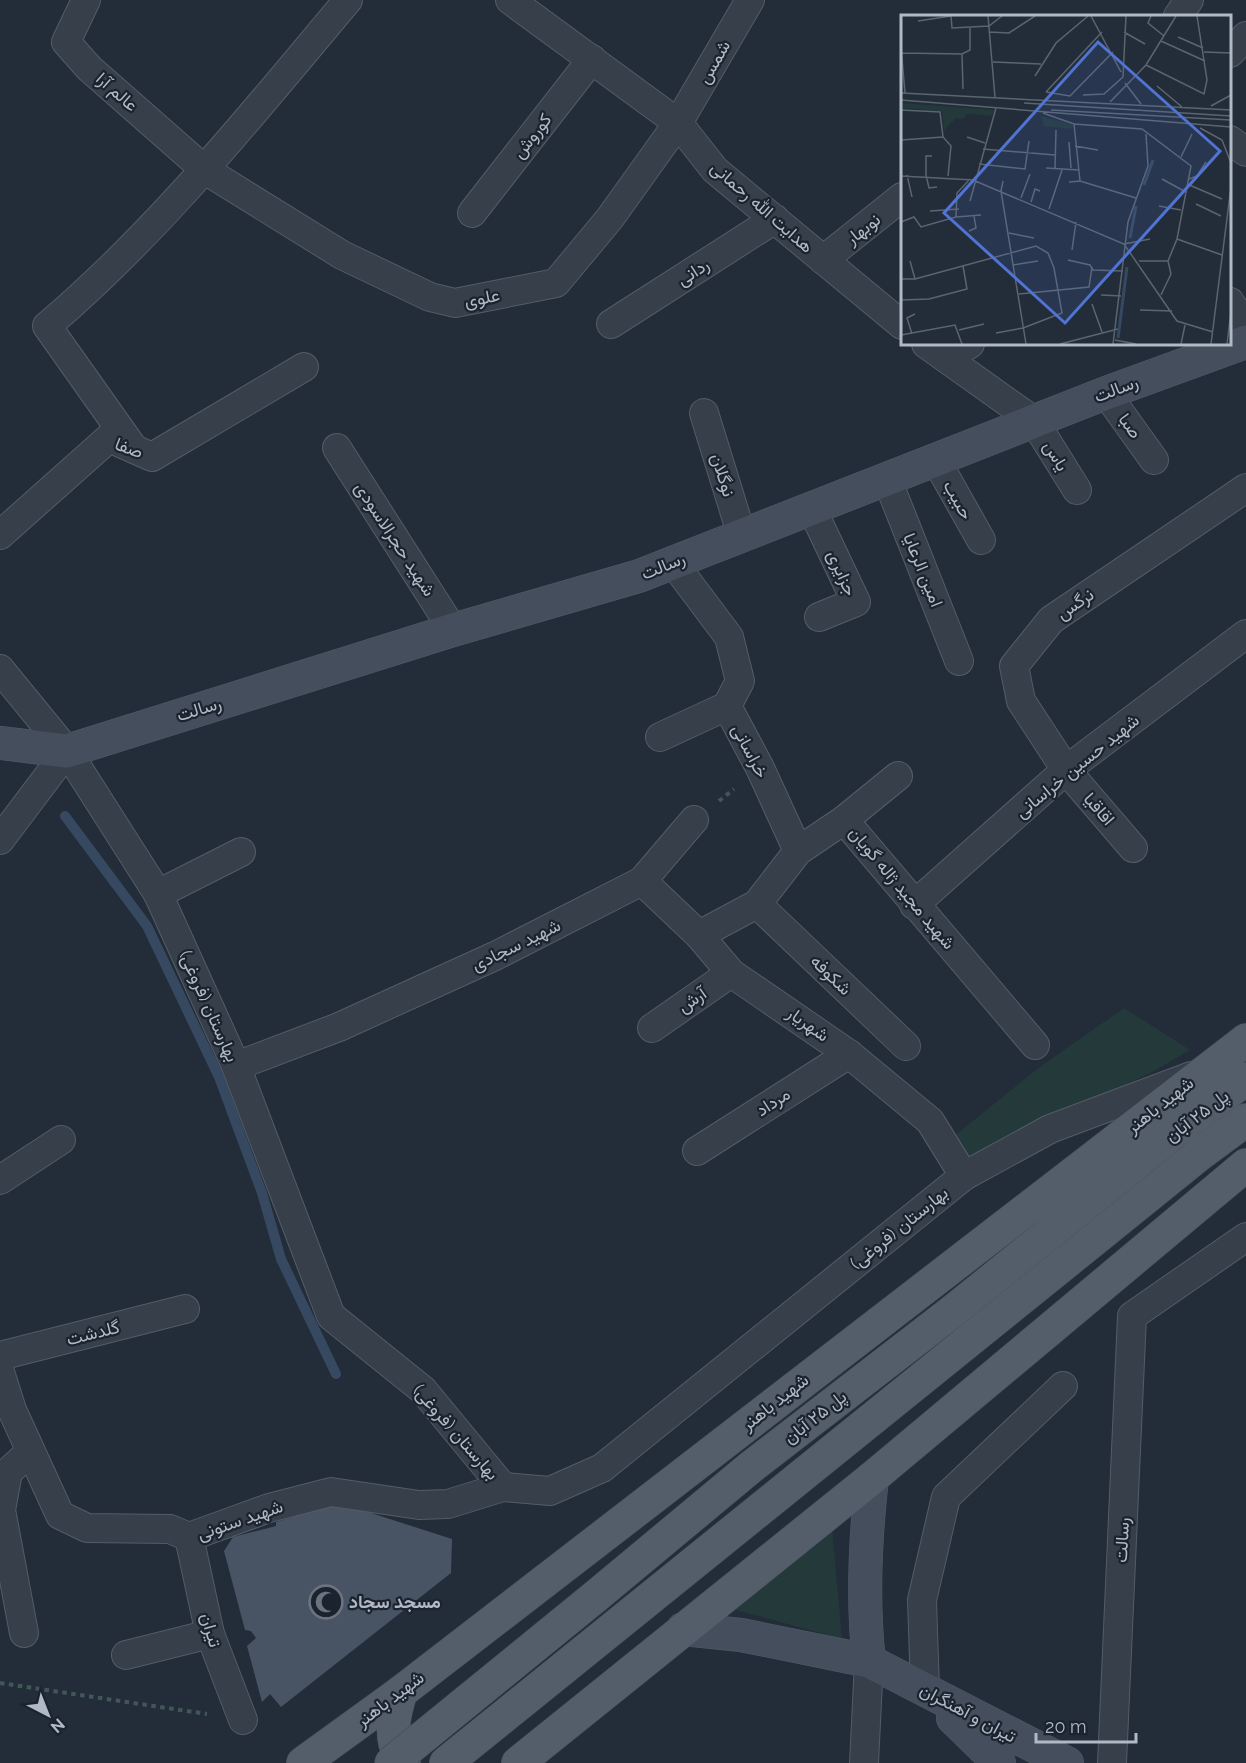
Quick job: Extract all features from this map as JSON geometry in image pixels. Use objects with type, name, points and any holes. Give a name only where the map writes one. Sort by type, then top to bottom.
[{"type":"main road","name":"شهید باهنر","points":[[303,1763],[401,1692],[1246,1040]]},
{"type":"main road","name":"پل ۲۵ آبان","points":[[391,1763],[751,1467],[952,1311],[1176,1131],[1246,1079]]},
{"type":"main road","name":"پل ۲۵ آبان","points":[[446,1763],[1200,1154],[1246,1120]]},
{"type":"main road","points":[[518,1763],[872,1478],[1246,1165]]},
{"type":"main road","points":[[401,1692],[392,1730],[397,1752],[404,1763]]},
{"type":"street","name":"عالم آرا","points":[[86,0],[66,42],[89,68],[205,170]]},
{"type":"street","points":[[134,449],[47,326],[80,298],[205,170],[348,0]]},
{"type":"street","name":"هدایت الله رحمانی","points":[[510,0],[678,123],[715,170],[901,323]]},
{"type":"street","name":"شمس","points":[[678,123],[750,0]]},
{"type":"street","points":[[1179,15],[1189,0]]},
{"type":"street","points":[[1231,52],[1246,36]]},
{"type":"street","name":"کوروش","points":[[472,213],[592,59]]},
{"type":"street","name":"علوی","points":[[205,170],[342,255],[430,297],[455,303],[556,284],[610,218],[678,123]]},
{"type":"street","points":[[1231,141],[1246,152]]},
{"type":"street","name":"نوبهار","points":[[823,260],[901,199]]},
{"type":"street","name":"ردانی","points":[[611,324],[775,219]]},
{"type":"street","points":[[1231,304],[1246,327]]},
{"type":"street","name":"رسالت","points":[[66,751],[453,630],[639,576],[672,561],[742,536],[1106,393],[1246,342]]},
{"type":"street","points":[[947,348],[1034,421]]},
{"type":"street","name":"صفا","points":[[0,535],[109,438],[152,457],[304,367]]},
{"type":"street","name":"صبا","points":[[1106,393],[1154,460]]},
{"type":"street","name":"نوگلان","points":[[704,413],[742,536]]},
{"type":"street","name":"یاس","points":[[1034,421],[1077,490]]},
{"type":"street","name":"شهید حجرالاسودی","points":[[337,448],[453,630]]},
{"type":"street","name":"حبیب","points":[[936,460],[981,540]]},
{"type":"street","name":"امین الرعایا","points":[[887,479],[960,661]]},
{"type":"street","name":"نرگس","points":[[1066,770],[1021,701],[1014,666],[1051,620],[1246,488]]},
{"type":"street","name":"جزایری","points":[[812,508],[856,602],[819,617]]},
{"type":"street","name":"خراسانی","points":[[672,561],[729,637],[740,681],[727,706],[760,768],[798,851]]},
{"type":"street","name":"شهید حسین خراسانی","points":[[914,905],[1066,770],[1246,634]]},
{"type":"street","name":"بهارستان (فروغی)","points":[[0,669],[66,751],[158,894],[236,1066],[331,1316],[423,1390],[503,1487],[550,1491],[602,1468],[964,1176],[1050,1129],[1203,1072]]},
{"type":"street","points":[[660,737],[727,706]]},
{"type":"street","points":[[0,743],[66,751],[0,840]]},
{"type":"street","name":"اقاقیا","points":[[1066,770],[1133,848]]},
{"type":"street","points":[[844,820],[898,776]]},
{"type":"street","name":"شهید سجادی","points":[[236,1066],[339,1027],[485,961],[642,881],[694,819]]},
{"type":"street","name":"شهید مجید ژاله گویان","points":[[699,935],[757,904],[798,851],[844,820],[1035,1045]]},
{"type":"street","points":[[158,894],[241,852]]},
{"type":"street","name":"شهریار","points":[[642,881],[699,935],[731,973],[849,1054],[930,1121],[964,1176]]},
{"type":"street","name":"شکوفه","points":[[757,904],[906,1046]]},
{"type":"street","name":"آرش","points":[[652,1028],[731,973]]},
{"type":"street","name":"مرداد","points":[[697,1151],[849,1054]]},
{"type":"street","points":[[0,1179],[61,1140]]},
{"type":"street","name":"رسالت","points":[[1112,1763],[1132,1317],[1246,1237]]},
{"type":"street","name":"گلدشت","points":[[0,1356],[185,1309]]},
{"type":"street","name":"شهید ستونی","points":[[0,1372],[6,1412],[30,1452],[60,1515],[87,1528],[170,1529],[189,1537],[269,1508],[331,1492],[418,1505],[448,1504],[503,1487]]},
{"type":"street","points":[[999,1763],[925,1690],[922,1600],[946,1497],[1063,1386]]},
{"type":"street","points":[[24,1633],[1,1510],[8,1472],[30,1452]]},
{"type":"street","points":[[864,1763],[869,1661],[865,1623],[865,1536],[872,1478]]},
{"type":"street","name":"تیران","points":[[189,1537],[210,1634],[243,1720]]},
{"type":"street","name":"تیران و آهنگران","points":[[683,1629],[741,1635],[869,1661],[1067,1763]]},
{"type":"street","points":[[126,1655],[210,1634]]},
{"type":"path","points":[[694,819],[760,768]]},
{"type":"path","points":[[0,1683],[243,1720]]},
{"type":"green space","points":[[1124,1008],[1190,1050],[1156,1070],[970,1161],[953,1137],[1037,1069]]},
{"type":"green space","points":[[832,1529],[842,1639],[729,1608]]},
{"type":"building","name":"مسجد سجاد","points":[[340,1503],[452,1539],[451,1573],[281,1707],[270,1694],[262,1702],[247,1646],[256,1638],[251,1631],[245,1630],[224,1551],[233,1537],[276,1526],[276,1522]]},
{"type":"waterway","points":[[65,816],[147,926],[219,1077],[262,1193],[281,1259],[336,1374]]},
{"type":"place","name":"مسجد سجاد","points":[[326,1602]]}]
